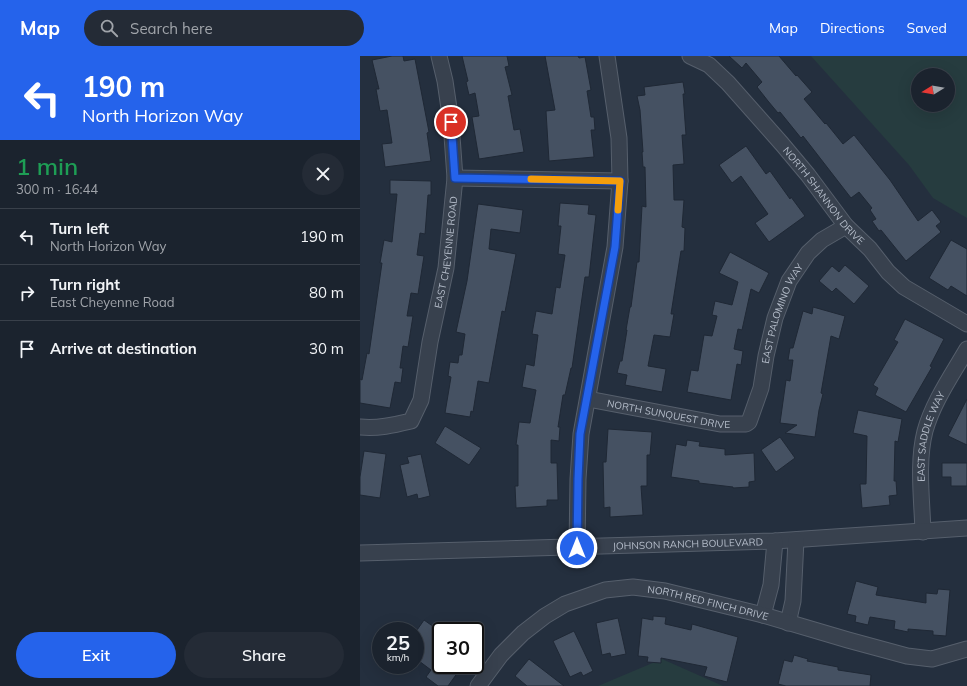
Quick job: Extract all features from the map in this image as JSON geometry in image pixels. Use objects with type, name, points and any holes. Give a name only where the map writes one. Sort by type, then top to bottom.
[{"type":"street","name":"EAST CHEYENNE ROAD","points":[[360,427],[369,428],[411,421],[421,400],[430,342],[446,268],[455,178],[451,122],[445,81],[439,56]]},
{"type":"street","points":[[577,548],[580,434],[588,399],[615,247],[620,181],[619,138],[607,56]]},
{"type":"street","name":"NORTH SHANNON DRIVE","points":[[690,56],[709,65],[728,83],[804,170],[846,226],[870,249],[888,272],[904,287],[967,324]]},
{"type":"street","points":[[455,178],[620,181]]},
{"type":"street","name":"EAST PALOMINO WAY","points":[[749,422],[761,388],[766,356],[775,318],[789,281],[808,253],[822,240],[846,226]]},
{"type":"street","name":"EAST SADDLE WAY","points":[[923,532],[921,466],[925,431],[936,403],[967,349]]},
{"type":"street","name":"NORTH SUNQUEST DRIVE","points":[[588,399],[720,424],[746,424],[749,422]]},
{"type":"street","name":"JOHNSON RANCH BOULEVARD","points":[[360,553],[775,542],[967,528]]},
{"type":"street","points":[[788,623],[793,601],[796,540]]},
{"type":"street","points":[[763,615],[771,585],[775,542]]},
{"type":"street","name":"NORTH RED FINCH DRIVE","points":[[478,686],[501,655],[523,632],[545,616],[565,604],[605,590],[633,587],[664,591],[763,615],[907,656],[932,659],[967,649]]},
{"type":"green space","points":[[811,56],[967,56],[967,218],[933,198],[909,165]]},
{"type":"green space","points":[[662,659],[723,686],[598,686]]},
{"type":"building","points":[[392,56],[403,56],[404,61],[415,59],[429,132],[427,133],[431,161],[385,167],[382,144],[392,143],[387,110],[380,111],[376,89],[379,89],[372,60]]},
{"type":"building","points":[[462,56],[507,56],[509,66],[505,67],[512,95],[508,96],[514,130],[520,129],[524,152],[479,159],[472,117],[479,116],[475,93],[469,95],[466,82],[468,81]]},
{"type":"building","points":[[545,56],[585,57],[591,90],[587,91],[591,117],[594,117],[595,130],[591,130],[594,157],[549,161],[546,111],[555,110]]},
{"type":"building","points":[[729,56],[779,56],[812,92],[804,99],[843,144],[854,135],[890,180],[918,221],[932,210],[941,222],[936,226],[941,232],[906,261],[872,221],[876,219],[870,210],[872,208],[859,192],[851,198],[803,136],[801,138],[757,87],[762,82],[746,63],[742,68]]},
{"type":"building","points":[[683,82],[685,94],[683,94],[686,135],[682,135],[684,164],[673,165],[674,200],[684,200],[682,227],[685,228],[684,251],[681,251],[671,314],[674,314],[670,337],[654,335],[648,366],[666,369],[662,392],[625,385],[627,375],[617,373],[620,361],[622,361],[637,262],[639,262],[642,206],[646,207],[645,167],[643,167],[640,110],[637,96],[645,95],[644,87]]},
{"type":"building","points":[[746,146],[766,174],[770,171],[790,199],[791,197],[805,216],[769,242],[755,223],[768,214],[741,176],[732,183],[719,165]]},
{"type":"building","points":[[390,180],[431,181],[431,195],[428,195],[425,234],[420,233],[417,255],[424,256],[418,294],[411,293],[407,316],[413,316],[408,347],[403,346],[400,368],[403,368],[401,383],[395,382],[390,408],[360,403],[360,379],[362,380],[367,353],[369,354],[384,240],[392,242],[397,194],[390,194]]},
{"type":"building","points":[[560,203],[589,205],[588,214],[596,215],[589,277],[585,277],[572,368],[565,395],[563,395],[558,427],[560,427],[559,441],[551,440],[551,463],[557,463],[558,500],[547,500],[547,506],[516,508],[515,486],[518,486],[518,445],[516,445],[519,422],[530,423],[536,390],[522,387],[526,364],[534,366],[538,335],[532,334],[536,311],[552,314],[556,287],[560,288],[565,255],[558,254],[561,226],[558,226]]},
{"type":"building","points":[[478,204],[523,210],[520,233],[491,229],[489,249],[516,254],[505,312],[502,311],[489,383],[478,381],[473,412],[471,411],[470,417],[445,413],[451,377],[448,376],[450,362],[458,363],[459,355],[462,355],[465,334],[456,332],[467,281]]},
{"type":"building","points":[[951,240],[967,249],[967,296],[951,286],[948,290],[929,278]]},
{"type":"building","points":[[730,252],[769,273],[759,293],[751,289],[742,330],[738,329],[734,349],[743,351],[741,365],[737,364],[731,400],[687,392],[691,370],[698,371],[704,335],[712,336],[717,316],[712,315],[715,301],[732,305],[738,282],[719,273]]},
{"type":"building","points":[[845,265],[869,286],[854,304],[836,288],[832,292],[819,281],[832,266],[839,272]]},
{"type":"building","points":[[813,307],[845,316],[839,339],[831,336],[815,437],[785,433],[797,425],[780,423],[786,380],[790,381],[793,360],[788,360],[790,348],[793,348],[803,311],[812,314]]},
{"type":"building","points":[[905,319],[944,339],[930,366],[932,367],[906,412],[875,395],[878,388],[873,385],[898,342],[894,340]]},
{"type":"building","points":[[967,399],[967,445],[948,436]]},
{"type":"building","points":[[858,410],[902,419],[898,442],[895,441],[894,481],[896,481],[897,495],[889,496],[890,505],[862,508],[860,484],[866,484],[867,436],[853,433]]},
{"type":"building","points":[[445,426],[481,448],[469,465],[435,443]]},
{"type":"building","points":[[608,429],[652,432],[650,455],[647,455],[647,486],[641,486],[643,515],[610,517],[610,507],[604,508],[603,462],[606,462]]},
{"type":"building","points":[[780,437],[795,458],[776,472],[761,450]]},
{"type":"building","points":[[687,440],[700,442],[699,446],[725,449],[725,455],[754,453],[755,481],[749,482],[749,487],[733,488],[671,477],[676,444],[686,446]]},
{"type":"building","points":[[364,451],[386,454],[380,498],[360,495],[360,477]]},
{"type":"building","points":[[421,454],[430,496],[418,499],[417,494],[407,497],[400,465],[409,463],[407,457]]},
{"type":"building","points":[[942,463],[967,463],[967,486],[951,486],[951,477],[942,477]]},
{"type":"building","points":[[856,581],[878,587],[876,595],[926,603],[926,593],[937,594],[938,589],[950,590],[946,636],[933,635],[933,631],[908,629],[908,632],[894,629],[895,621],[870,617],[868,625],[855,622],[856,616],[847,614]]},
{"type":"building","points":[[653,616],[666,617],[665,624],[691,630],[692,624],[738,637],[727,682],[704,676],[707,667],[661,658],[661,663],[647,662],[648,657],[638,656],[642,618],[653,620]]},
{"type":"building","points":[[618,618],[626,654],[611,657],[610,653],[602,655],[596,623]]},
{"type":"building","points":[[424,620],[432,626],[432,674],[457,674],[448,686],[438,686],[426,677],[431,670],[424,665],[424,622],[423,622]]},
{"type":"building","points":[[574,631],[593,671],[583,676],[581,672],[570,677],[553,641]]},
{"type":"building","points":[[794,655],[808,659],[807,661],[838,667],[838,670],[871,675],[870,686],[786,686],[778,684],[784,660],[792,662]]},
{"type":"building","points":[[529,659],[564,686],[527,686],[515,676]]},
{"type":"slow traffic","points":[[531,179],[620,181],[618,210]]},
{"type":"route","points":[[451,122],[455,178],[620,181],[615,247],[580,434],[577,548]]}]
